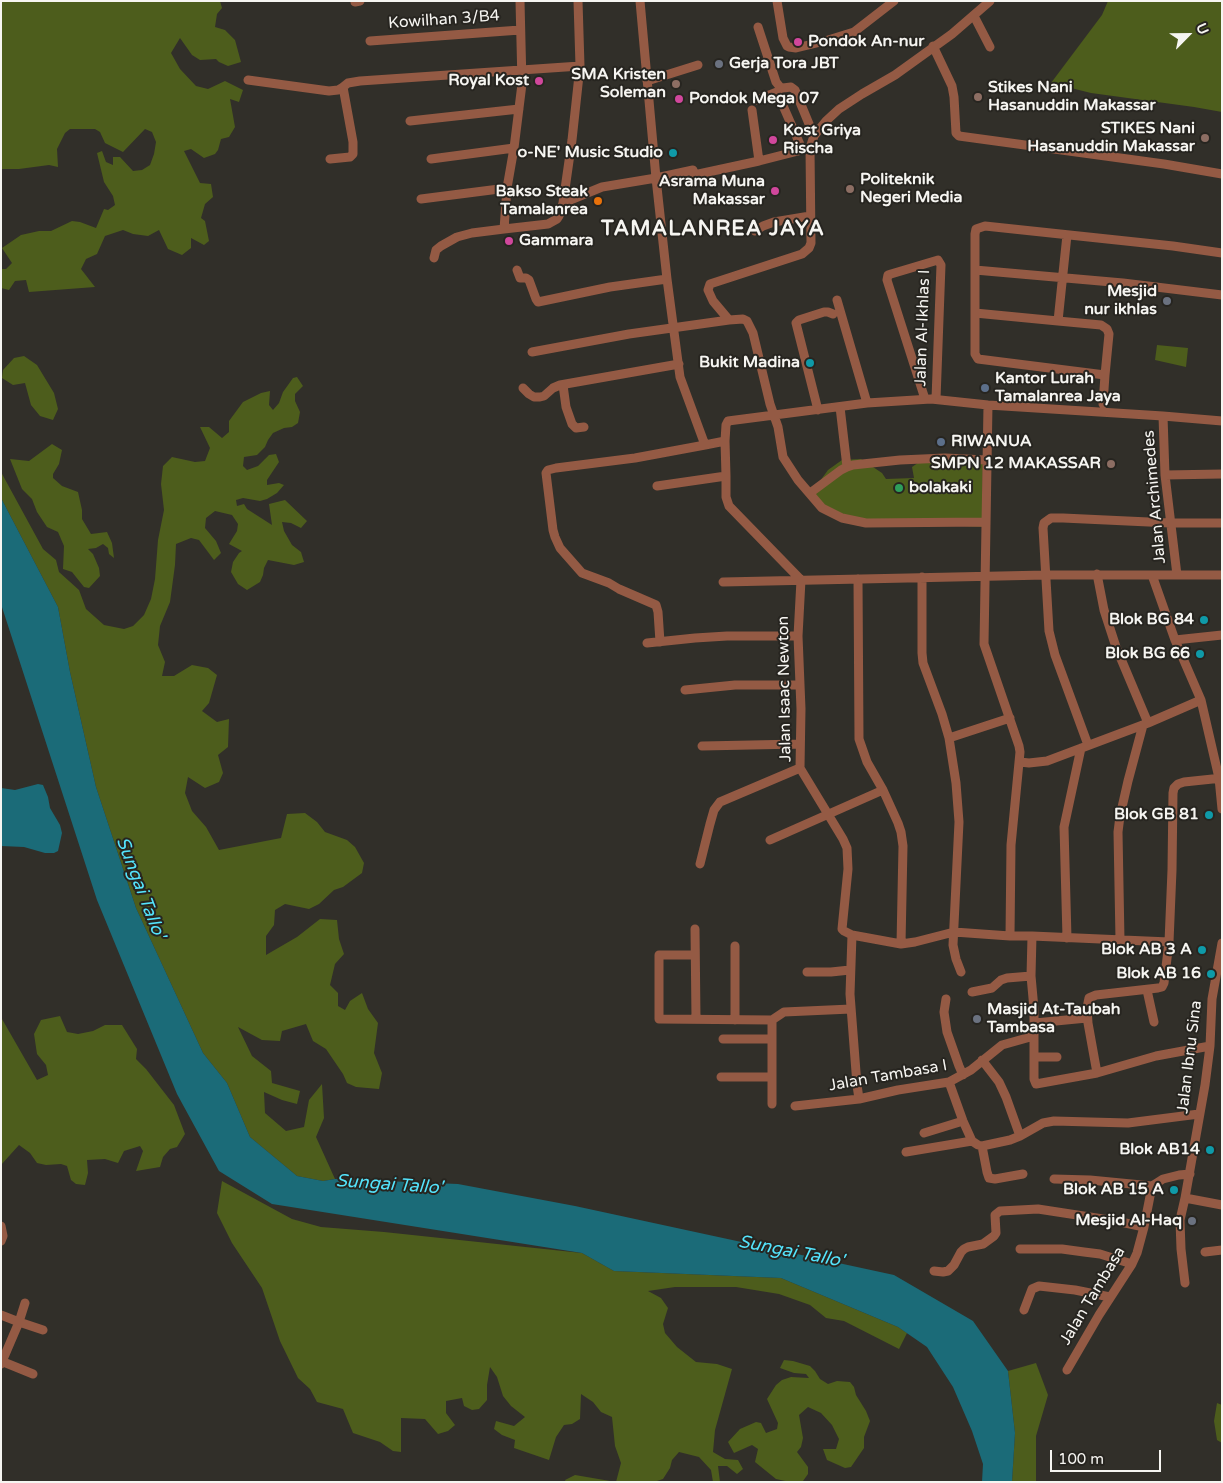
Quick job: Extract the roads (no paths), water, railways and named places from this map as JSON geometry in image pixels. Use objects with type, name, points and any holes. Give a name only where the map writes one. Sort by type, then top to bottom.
[{"type":"street","points":[[355,2],[360,1]]},
{"type":"street","points":[[504,228],[507,188],[522,84],[520,1]]},
{"type":"street","points":[[434,258],[436,250],[457,237],[504,228],[553,222],[559,216],[563,203],[572,140],[580,66],[578,1]]},
{"type":"street","points":[[640,1],[656,178],[678,364],[680,377],[705,445]]},
{"type":"street","points":[[777,1],[783,38],[787,46],[796,48],[831,40],[854,32],[894,1]]},
{"type":"street","points":[[563,203],[602,186],[693,170],[694,175],[760,161],[806,148],[826,121],[839,110],[895,75],[965,24],[990,1]]},
{"type":"street","points":[[974,16],[990,47]]},
{"type":"street","points":[[758,27],[776,82],[780,87],[791,87],[795,90],[814,136]]},
{"type":"street","name":"Kowilhan 3/B4","points":[[370,41],[520,30]]},
{"type":"street","points":[[933,46],[952,86],[956,133],[964,137],[1155,162],[1222,174]]},
{"type":"street","points":[[647,82],[698,64]]},
{"type":"street","points":[[248,80],[329,91],[338,90],[348,83],[360,81],[580,66]]},
{"type":"street","points":[[330,159],[350,157],[353,154],[353,142],[343,87]]},
{"type":"street","points":[[729,320],[717,307],[709,292],[709,286],[712,283],[802,254],[809,248],[810,243],[806,148],[777,92],[757,100]]},
{"type":"street","points":[[410,121],[519,109]]},
{"type":"street","points":[[752,110],[760,161]]},
{"type":"street","points":[[431,159],[514,148]]},
{"type":"street","points":[[421,199],[507,188]]},
{"type":"street","points":[[755,231],[774,222],[810,216]]},
{"type":"street","points":[[1105,375],[978,359],[975,354],[976,229],[981,227],[1067,235],[1222,253]]},
{"type":"street","points":[[1058,321],[1067,235]]},
{"type":"street","name":"Jalan Al-Ikhlas I","points":[[925,399],[886,280],[888,275],[938,260],[941,264],[936,399]]},
{"type":"street","points":[[517,270],[520,278],[529,280],[536,300],[541,302],[610,287],[667,279]]},
{"type":"street","points":[[976,270],[1123,283],[1222,295]]},
{"type":"street","points":[[837,300],[867,403]]},
{"type":"street","points":[[818,410],[796,323],[798,320],[824,312],[833,314]]},
{"type":"street","points":[[975,314],[1101,325],[1107,328],[1109,334],[1102,404]]},
{"type":"street","points":[[532,352],[674,327],[743,319],[748,321],[750,325],[778,427],[783,457],[798,480],[822,508],[842,518],[866,523],[986,522]]},
{"type":"street","points":[[523,388],[534,397],[540,397],[553,388],[563,385],[678,364]]},
{"type":"street","points":[[563,385],[566,407],[572,424],[576,428],[584,427]]},
{"type":"street","points":[[801,580],[729,506],[726,497],[725,441],[726,424],[728,421],[867,403],[936,399],[988,405],[1222,421]]},
{"type":"street","points":[[988,405],[984,644],[1019,746],[1020,762],[1011,844],[1010,936]]},
{"type":"street","points":[[840,407],[848,467]]},
{"type":"street","name":"Jalan Archimedes","points":[[1163,416],[1165,475],[1177,576]]},
{"type":"street","points":[[660,642],[656,605],[624,592],[610,583],[582,573],[560,548],[554,537],[546,473],[548,470],[556,468],[635,458],[725,441]]},
{"type":"street","points":[[810,493],[848,467],[900,460],[945,458],[986,460]]},
{"type":"street","points":[[1165,475],[1222,474]]},
{"type":"street","points":[[657,486],[726,476]]},
{"type":"street","points":[[1067,938],[1064,827],[1084,746],[1049,630],[1043,528],[1047,520],[1051,518],[1222,524]]},
{"type":"street","points":[[723,582],[1097,574],[1222,575]]},
{"type":"street","points":[[1097,574],[1104,610],[1116,647],[1146,724],[1128,781],[1118,832],[1120,940]]},
{"type":"street","points":[[1152,575],[1175,640],[1201,700],[1220,778],[1222,809]]},
{"type":"street","points":[[922,577],[923,663],[949,738],[956,783],[959,822],[953,945],[961,972]]},
{"type":"street","points":[[858,579],[859,739],[867,762],[883,790],[901,832],[901,944]]},
{"type":"street","name":"Jalan Isaac Newton","points":[[801,580],[798,636],[800,768],[847,848],[848,869],[842,929],[849,934],[852,1009],[859,1098]]},
{"type":"street","points":[[1175,640],[1222,635]]},
{"type":"street","points":[[648,643],[727,636],[798,636]]},
{"type":"street","points":[[686,690],[735,685],[800,685]]},
{"type":"street","points":[[1020,762],[1029,763],[1047,760],[1146,724],[1201,700]]},
{"type":"street","points":[[949,738],[1010,718]]},
{"type":"street","points":[[702,746],[800,744]]},
{"type":"street","points":[[700,864],[714,810],[720,802],[800,768]]},
{"type":"street","points":[[1097,1073],[1087,1018],[1089,998],[1096,995],[1162,987],[1164,983],[1169,942],[1174,788],[1184,782],[1220,778]]},
{"type":"street","points":[[770,840],[883,790]]},
{"type":"street","points":[[695,929],[696,1020]]},
{"type":"street","points":[[849,934],[901,944],[954,932],[1169,942]]},
{"type":"street","points":[[1032,936],[1031,976],[1035,1023],[1034,1057],[1036,1084],[1097,1073],[1156,1056],[1210,1046]]},
{"type":"street","name":"Jalan Ibnu Sina","points":[[1185,1283],[1180,1220],[1190,1174],[1205,1084],[1210,1046],[1212,999],[1222,943]]},
{"type":"street","points":[[735,946],[735,1020]]},
{"type":"street","points":[[695,955],[659,955],[659,1019],[772,1020],[784,1012],[852,1009]]},
{"type":"street","points":[[807,972],[850,970]]},
{"type":"street","points":[[972,992],[992,988],[1001,980],[1007,978],[1031,976]]},
{"type":"street","points":[[1147,990],[1154,1022]]},
{"type":"street","points":[[946,999],[944,1012],[948,1032],[963,1075]]},
{"type":"street","points":[[1035,1023],[1087,1018]]},
{"type":"street","points":[[772,1020],[772,1104]]},
{"type":"street","name":"Jalan Tambasa I","points":[[795,1106],[859,1098],[949,1082],[963,1075],[1002,1045],[1034,1036]]},
{"type":"street","points":[[723,1039],[772,1039]]},
{"type":"street","points":[[1034,1057],[1057,1056]]},
{"type":"street","points":[[982,1060],[999,1082],[1020,1136]]},
{"type":"street","points":[[720,1077],[772,1077]]},
{"type":"street","points":[[949,1082],[972,1141],[982,1146],[1010,1140],[1043,1123],[1054,1120],[1128,1123],[1199,1114]]},
{"type":"street","points":[[924,1133],[963,1121]]},
{"type":"street","points":[[906,1152],[972,1141]]},
{"type":"street","points":[[982,1146],[989,1178],[995,1179],[1023,1174]]},
{"type":"street","points":[[1054,1179],[1090,1180],[1152,1186],[1163,1179],[1190,1174]]},
{"type":"street","name":"Jalan Tambasa","points":[[1067,1370],[1132,1264],[1144,1227],[1152,1186]]},
{"type":"street","points":[[1185,1198],[1222,1205]]},
{"type":"street","points":[[934,1271],[948,1271],[964,1249],[983,1244],[994,1236],[996,1233],[995,1215],[1000,1211],[1038,1209],[1116,1220],[1144,1227]]},
{"type":"street","points":[[1,1226],[3,1236],[1,1242]]},
{"type":"street","points":[[1020,1249],[1062,1249],[1100,1254],[1132,1264]]},
{"type":"street","points":[[1204,1252],[1222,1250]]},
{"type":"street","points":[[1024,1310],[1032,1290],[1039,1286],[1075,1290],[1110,1298]]},
{"type":"street","points":[[25,1303],[2,1362],[33,1374]]},
{"type":"street","points":[[1,1315],[43,1330]]},
{"type":"water","name":"Sungai Tallo'","points":[[1,498],[58,607],[70,672],[96,787],[136,908],[203,1053],[227,1083],[250,1137],[297,1176],[323,1181],[335,1179],[458,1184],[575,1206],[894,1275],[973,1321],[1008,1371],[1015,1433],[1012,1482],[982,1482],[983,1464],[972,1431],[953,1387],[927,1347],[898,1327],[781,1278],[614,1271],[582,1253],[272,1204],[219,1171],[177,1094],[97,900],[1,604]]},
{"type":"water","points":[[38,784],[43,785],[50,808],[60,825],[62,833],[58,851],[45,853],[24,847],[1,846],[1,788],[15,790]]},
{"type":"place","name":"Pondok An-nur","points":[[798,42]]},
{"type":"place","name":"Gerja Tora JBT","points":[[719,64]]},
{"type":"place","name":"Royal Kost","points":[[539,81]]},
{"type":"place","name":"SMA Kristen Soleman","points":[[676,84]]},
{"type":"place","name":"Stikes Nani Hasanuddin Makassar","points":[[978,97]]},
{"type":"place","name":"Pondok Mega 07","points":[[679,99]]},
{"type":"place","name":"STIKES Nani Hasanuddin Makassar","points":[[1205,138]]},
{"type":"place","name":"Kost Griya Rischa","points":[[773,140]]},
{"type":"place","name":"o-NE' Music Studio","points":[[673,153]]},
{"type":"place","name":"Politeknik Negeri Media","points":[[850,189]]},
{"type":"place","name":"Asrama Muna Makassar","points":[[775,191]]},
{"type":"place","name":"Bakso Steak Tamalanrea","points":[[598,201]]},
{"type":"place","name":"Gammara","points":[[509,241]]},
{"type":"place","name":"Mesjid nur ikhlas","points":[[1167,301]]},
{"type":"place","name":"Bukit Madina","points":[[810,363]]},
{"type":"place","name":"Kantor Lurah Tamalanrea Jaya","points":[[985,388]]},
{"type":"place","name":"RIWANUA","points":[[941,442]]},
{"type":"place","name":"SMPN 12 MAKASSAR","points":[[1111,464]]},
{"type":"place","name":"bolakaki","points":[[899,488]]},
{"type":"place","name":"Blok BG 84","points":[[1204,620]]},
{"type":"place","name":"Blok BG 66","points":[[1200,654]]},
{"type":"place","name":"Blok GB 81","points":[[1209,815]]},
{"type":"place","name":"Blok AB 3 A","points":[[1202,950]]},
{"type":"place","name":"Blok AB 16","points":[[1211,974]]},
{"type":"place","name":"Masjid At-Taubah Tambasa","points":[[977,1019]]},
{"type":"place","name":"Blok AB14","points":[[1210,1150]]},
{"type":"place","name":"Blok AB 15 A","points":[[1174,1190]]},
{"type":"place","name":"Mesjid Al-Haq","points":[[1192,1221]]},
{"type":"district","name":"TAMALANREA JAYA","points":[[713,229]]}]
